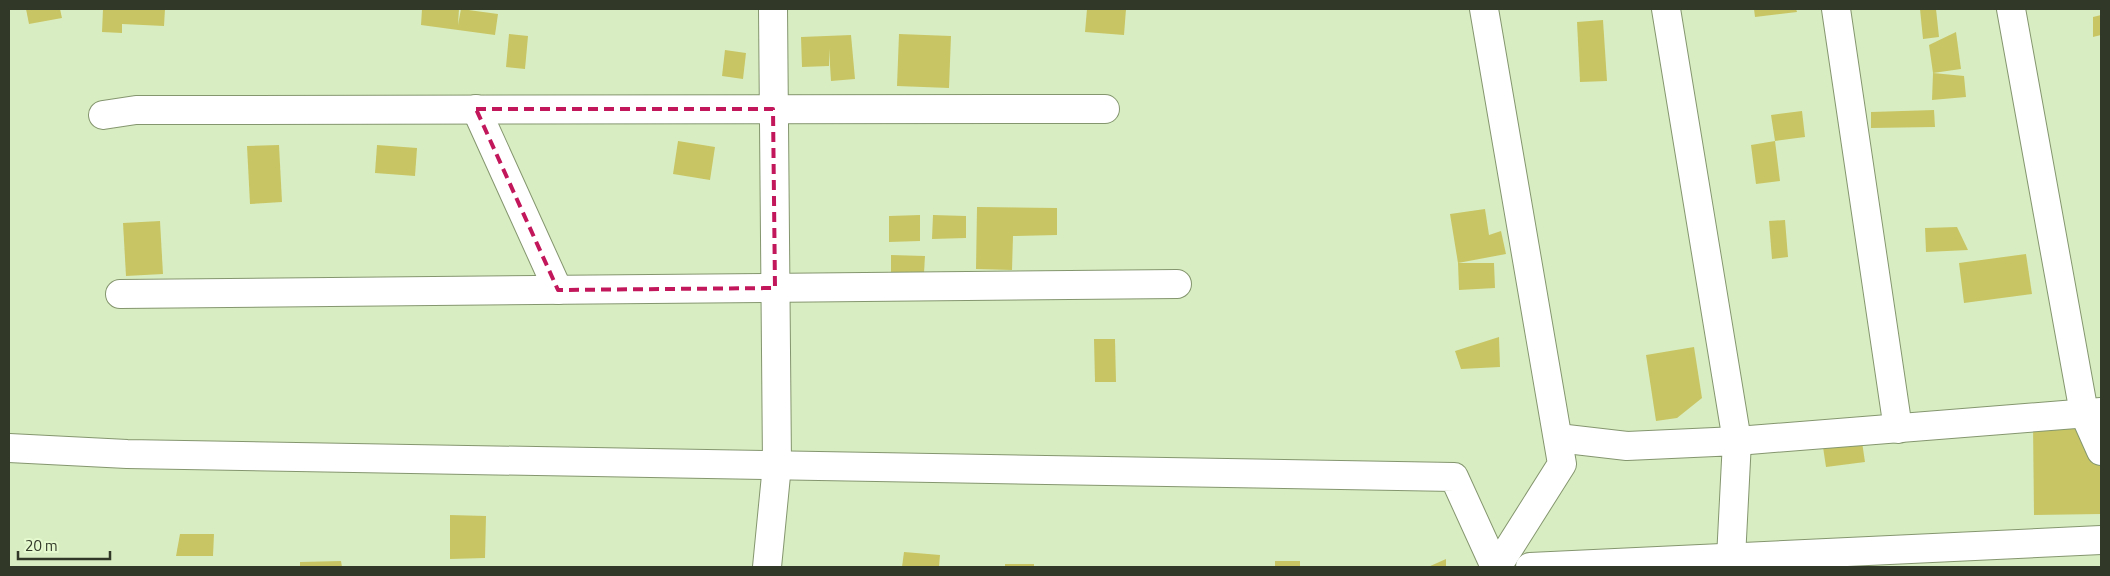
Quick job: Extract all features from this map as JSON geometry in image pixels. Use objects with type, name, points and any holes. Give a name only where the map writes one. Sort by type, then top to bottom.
[{"type":"street","points":[[767,567],[777,466],[773,9]]},
{"type":"street","points":[[1484,9],[1562,464],[1496,567]]},
{"type":"street","points":[[1666,9],[1737,441],[1731,558]]},
{"type":"street","points":[[1836,9],[1898,429]]},
{"type":"street","points":[[2011,9],[2101,451]]},
{"type":"street","points":[[103,116],[136,110],[1105,109]]},
{"type":"street","points":[[476,110],[558,290]]},
{"type":"street","points":[[120,294],[1177,284]]},
{"type":"street","points":[[1558,438],[1627,446],[1737,441],[2093,412]]},
{"type":"street","points":[[9,448],[127,454],[1454,477],[1496,567]]},
{"type":"street","points":[[1530,567],[1731,558],[1984,557],[2101,540]]},
{"type":"highlighted area","points":[[476,109],[773,109],[775,288],[558,290]]},
{"type":"building","points":[[26,9],[60,9],[62,18],[29,24]]},
{"type":"building","points":[[103,9],[165,9],[164,26],[122,24],[122,33],[102,32]]},
{"type":"building","points":[[422,9],[459,9],[458,25],[461,9],[498,14],[495,35],[421,25]]},
{"type":"building","points":[[1087,9],[1126,9],[1124,35],[1085,32]]},
{"type":"building","points":[[1754,9],[1796,9],[1797,12],[1755,17]]},
{"type":"building","points":[[1920,9],[1936,9],[1939,37],[1923,39]]},
{"type":"building","points":[[2101,15],[2101,35],[2093,37],[2093,17]]},
{"type":"building","points":[[1603,20],[1607,81],[1580,82],[1577,22]]},
{"type":"building","points":[[1956,32],[1961,69],[1933,73],[1929,45]]},
{"type":"building","points":[[509,34],[528,36],[525,69],[506,67]]},
{"type":"building","points":[[899,34],[951,36],[949,88],[897,86]]},
{"type":"building","points":[[851,35],[855,79],[831,81],[829,49],[829,66],[802,67],[801,37]]},
{"type":"building","points":[[725,50],[746,53],[743,79],[722,76]]},
{"type":"building","points":[[1933,73],[1964,76],[1966,97],[1932,100]]},
{"type":"building","points":[[1934,110],[1935,127],[1871,128],[1871,112]]},
{"type":"building","points":[[1802,111],[1805,137],[1775,141],[1771,115]]},
{"type":"building","points":[[678,141],[715,147],[710,180],[673,174]]},
{"type":"building","points":[[1775,141],[1780,181],[1756,184],[1751,145]]},
{"type":"building","points":[[279,145],[282,202],[250,204],[247,146]]},
{"type":"building","points":[[377,145],[417,148],[415,176],[375,173]]},
{"type":"building","points":[[977,207],[1057,208],[1057,235],[1013,236],[1012,270],[976,269]]},
{"type":"building","points":[[1485,209],[1489,235],[1501,231],[1506,254],[1458,263],[1450,214]]},
{"type":"building","points":[[920,215],[920,241],[889,242],[889,216]]},
{"type":"building","points":[[933,215],[966,216],[966,238],[932,239]]},
{"type":"building","points":[[1785,220],[1788,257],[1772,259],[1769,221]]},
{"type":"building","points":[[160,221],[163,274],[126,276],[123,223]]},
{"type":"building","points":[[1957,227],[1968,250],[1926,252],[1925,228]]},
{"type":"building","points":[[2026,254],[2032,294],[1964,303],[1959,263]]},
{"type":"building","points":[[891,255],[925,256],[924,273],[891,273]]},
{"type":"building","points":[[1458,263],[1494,263],[1495,288],[1459,290]]},
{"type":"building","points":[[1499,337],[1500,367],[1461,369],[1455,351]]},
{"type":"building","points":[[1094,339],[1115,339],[1116,382],[1095,382]]},
{"type":"building","points":[[1694,347],[1702,398],[1677,418],[1656,421],[1646,355]]},
{"type":"building","points":[[2101,422],[2101,514],[2034,515],[2033,424]]},
{"type":"building","points":[[1862,442],[1865,462],[1826,467],[1823,447]]},
{"type":"building","points":[[450,515],[486,516],[485,558],[450,559]]},
{"type":"building","points":[[180,534],[214,534],[213,556],[176,556]]},
{"type":"building","points":[[904,552],[940,555],[939,567],[902,567]]},
{"type":"building","points":[[1446,559],[1446,567],[1428,567]]},
{"type":"building","points":[[341,561],[342,567],[300,567],[300,562]]},
{"type":"building","points":[[1275,561],[1300,561],[1300,567],[1275,567]]},
{"type":"building","points":[[1005,564],[1034,564],[1034,567],[1005,567]]}]
